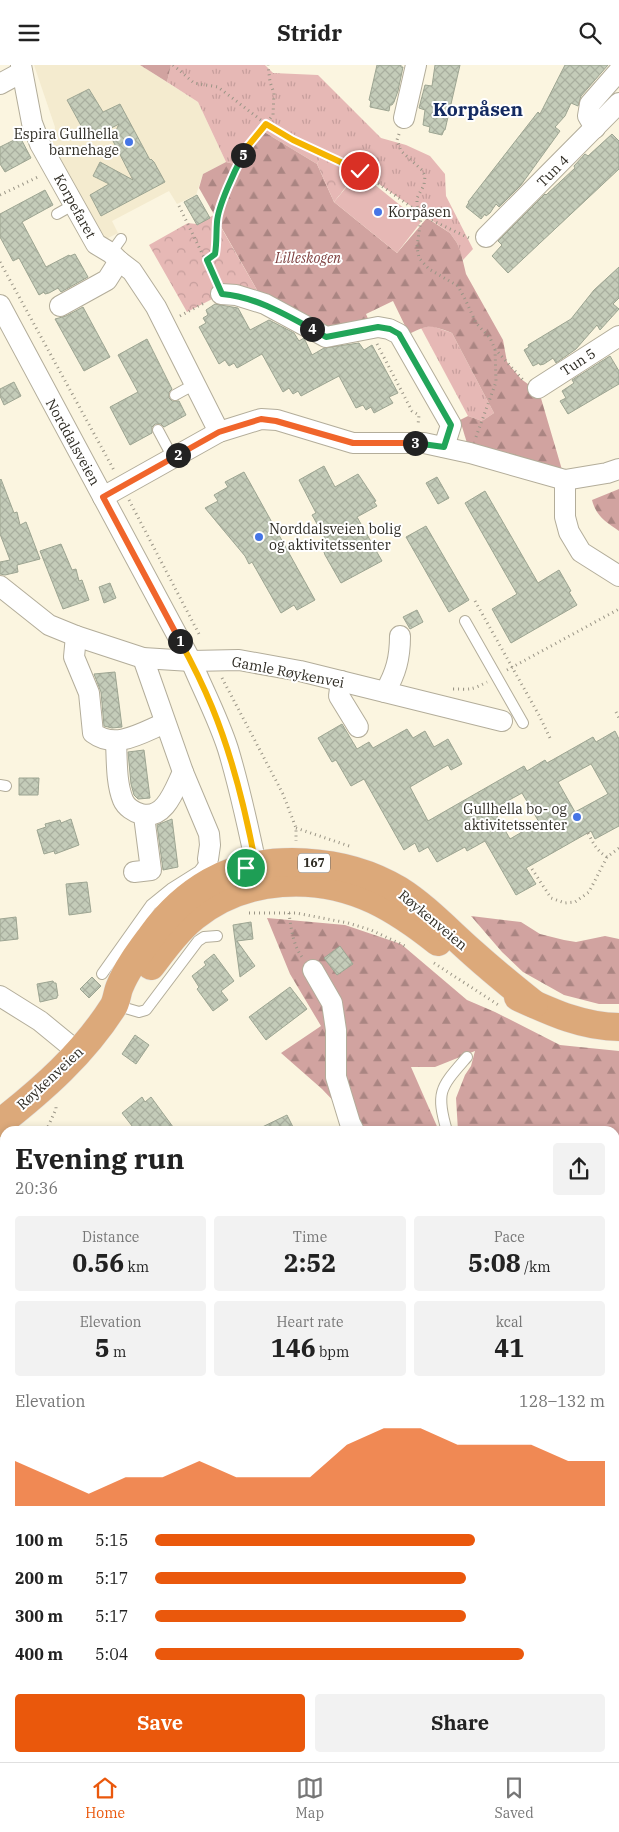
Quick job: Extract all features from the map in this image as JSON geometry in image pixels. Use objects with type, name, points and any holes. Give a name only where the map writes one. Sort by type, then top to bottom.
[{"type":"main road","name":"Røykenveien","points":[[0,1123],[45,1086],[79,1053],[114,1005],[120,985],[152,935],[172,911],[189,896],[212,881],[259,876],[290,862],[347,868],[378,879],[401,891],[421,906],[534,1004],[571,1019],[619,1027]]},
{"type":"street","points":[[404,118],[416,65]]},
{"type":"street","points":[[595,129],[588,116],[590,103],[618,72]]},
{"type":"street","points":[[0,84],[26,73]]},
{"type":"street","name":"Korpefaret","points":[[26,73],[32,123],[40,144],[54,169],[65,209],[96,244],[117,251],[132,271],[156,307],[219,432]]},
{"type":"street","name":"Tun 4","points":[[486,237],[619,103]]},
{"type":"street","points":[[60,305],[107,280],[117,251]]},
{"type":"street","points":[[222,294],[236,295],[265,304],[326,337],[378,327],[390,329],[399,334],[451,425],[444,447]]},
{"type":"street","name":"Norddalsveien","points":[[0,305],[191,661],[212,705],[228,749],[249,828],[259,876]]},
{"type":"street","name":"Tun 5","points":[[538,388],[619,336]]},
{"type":"street","points":[[103,497],[219,432],[261,419],[276,421],[353,443],[424,443],[444,447],[565,480],[607,473],[619,469]]},
{"type":"street","points":[[565,480],[565,517],[569,532],[581,552],[619,575]]},
{"type":"street","name":"Gamle Røykenvei","points":[[0,586],[49,625],[76,637],[143,659],[239,660],[300,671],[502,721]]},
{"type":"street","points":[[385,692],[397,667],[400,655],[400,636]]},
{"type":"street","points":[[76,637],[74,657],[89,693],[93,733],[101,739],[116,741],[127,739],[165,723]]},
{"type":"street","points":[[143,659],[183,771],[209,834],[208,859]]},
{"type":"street","points":[[342,681],[339,696],[358,727]]},
{"type":"street","points":[[116,741],[120,786],[124,801],[134,813],[144,815],[157,813],[169,803],[183,771]]},
{"type":"street","points":[[134,872],[151,870],[144,815]]},
{"type":"street","points":[[313,970],[332,1003],[336,1030],[336,1077],[352,1126]]},
{"type":"street","points":[[0,996],[40,1021],[79,1053]]},
{"type":"lane","points":[[176,395],[195,384]]},
{"type":"lane","points":[[158,430],[173,458]]},
{"type":"lane","points":[[465,621],[523,723],[502,721]]},
{"type":"lane","points":[[102,974],[151,905],[172,888],[199,871],[208,859]]},
{"type":"lane","points":[[114,1005],[139,1012],[146,1010],[198,941],[204,937],[217,936]]},
{"type":"lane","points":[[446,1126],[440,1103],[442,1089],[467,1057]]},
{"type":"path","points":[[173,65],[194,83],[218,87],[266,124],[293,140],[360,171],[427,218],[473,239],[486,237]]},
{"type":"path","points":[[207,260],[215,254],[218,237],[217,221],[227,189],[248,146],[273,115],[274,93],[268,75],[268,65]]},
{"type":"path","points":[[404,118],[397,140],[398,146],[422,170],[425,176],[424,185],[417,198],[421,222],[417,247],[419,258],[429,269],[458,286],[466,299],[476,323],[490,338],[495,349],[521,379],[532,387],[538,388]]},
{"type":"path","points":[[0,195],[54,169]]},
{"type":"path","points":[[179,206],[222,294]]},
{"type":"path","points":[[369,328],[412,411],[419,415],[417,430]]},
{"type":"path","points":[[474,442],[496,382],[495,349]]},
{"type":"path","points":[[475,601],[551,740]]},
{"type":"path","points":[[436,705],[440,695],[447,690],[467,691],[474,689],[619,609]]},
{"type":"path","points":[[616,712],[619,718]]},
{"type":"path","points":[[588,833],[600,853],[607,857]]},
{"type":"path","points":[[532,869],[551,898],[565,903],[575,902],[589,892],[607,857],[619,848]]},
{"type":"path","points":[[296,904],[296,913]]},
{"type":"path","points":[[245,913],[296,913],[348,923],[371,930],[406,947]]},
{"type":"path","points":[[289,913],[298,951],[313,970]]},
{"type":"path","points":[[429,960],[507,1011]]},
{"type":"path","points":[[48,1126],[56,1109],[56,1102]]},
{"type":"shaded area","points":[[34,65],[140,65],[198,102],[226,162],[203,174],[196,195],[177,204],[169,191],[112,221],[118,233],[102,241],[53,153],[55,127]]},
{"type":"green space","points":[[140,65],[171,65],[167,82]]},
{"type":"green space","points":[[171,65],[265,65],[273,73],[318,75],[381,138],[406,145],[430,156],[445,174],[446,196],[473,249],[463,260],[457,243],[450,233],[360,171],[322,154],[317,164],[261,130],[248,146],[238,165],[226,162],[198,102],[167,82]]},
{"type":"green space","name":"Lilleskogen","points":[[261,130],[317,164],[334,202],[397,253],[427,218],[450,233],[461,253],[466,274],[503,340],[507,362],[521,379],[532,387],[538,388],[565,480],[470,453],[460,420],[468,416],[482,421],[494,413],[452,333],[439,328],[426,327],[409,334],[393,301],[366,314],[372,328],[326,337],[265,304],[199,188],[203,174],[226,162],[238,165],[248,146]]},
{"type":"green space","points":[[322,154],[359,170],[334,202],[317,164]]},
{"type":"green space","name":"Korpåsen","points":[[359,172],[421,222],[397,253],[334,202]]},
{"type":"green space","points":[[214,215],[265,304],[222,294],[187,312],[149,245],[188,223],[196,224]]},
{"type":"green space","points":[[432,326],[452,333],[494,413],[482,421],[468,416],[421,328]]},
{"type":"green space","points":[[619,489],[619,531],[599,514],[592,500]]},
{"type":"green space","points":[[471,916],[521,922],[540,934],[576,942],[605,936],[619,939],[619,1004],[599,1004],[564,995],[523,972],[502,952]]},
{"type":"green space","points":[[267,918],[345,925],[401,944],[467,1000],[560,1045],[619,1051],[619,1126],[458,1126],[456,1098],[465,1075],[471,1066],[475,1051],[435,1067],[411,1067],[437,1126],[357,1126],[322,1089],[281,1053],[321,1026],[290,974]]},
{"type":"building","points":[[377,65],[401,65],[403,67],[398,91],[394,102],[390,105],[389,111],[370,107],[371,101],[369,100]]},
{"type":"building","points":[[435,65],[460,65],[445,130],[442,135],[429,132],[430,127],[423,125],[425,110],[419,108],[425,85],[432,86]]},
{"type":"building","points":[[565,65],[608,65],[581,96],[578,106],[571,103],[565,116],[555,127],[560,131],[521,185],[499,207],[496,204],[490,213],[486,216],[485,214],[481,219],[466,207],[468,202],[538,112],[540,114]]},
{"type":"building","points":[[89,89],[103,112],[120,104],[150,160],[154,162],[165,182],[101,216],[90,195],[109,184],[93,176],[100,162],[133,180],[112,139],[119,124],[96,136],[91,127],[84,131],[67,100]]},
{"type":"building","points":[[612,134],[619,141],[619,169],[508,273],[492,256],[502,245],[498,241],[545,194],[575,168],[574,166],[585,154],[588,156]]},
{"type":"building","points":[[20,137],[31,158],[5,172],[0,164],[0,147]]},
{"type":"building","points":[[45,190],[53,205],[22,222],[46,267],[69,255],[75,254],[88,277],[61,292],[58,288],[49,293],[45,294],[44,292],[39,295],[19,258],[13,261],[0,237],[0,214]]},
{"type":"building","points":[[197,195],[210,218],[197,225],[184,202]]},
{"type":"building","points":[[619,267],[619,298],[613,304],[619,309],[600,330],[597,325],[576,349],[556,363],[553,358],[544,364],[540,365],[539,363],[533,366],[524,350],[529,347],[528,345],[571,319],[594,290]]},
{"type":"building","points":[[215,304],[238,308],[250,330],[269,320],[294,333],[299,341],[304,338],[312,355],[324,348],[359,343],[364,350],[372,345],[398,393],[389,397],[393,403],[374,413],[371,407],[366,410],[363,405],[356,408],[339,376],[301,396],[298,391],[293,394],[289,388],[283,392],[262,354],[237,368],[234,363],[229,366],[225,360],[219,364],[199,327],[206,323],[203,318],[208,315],[206,310]]},
{"type":"building","points":[[83,307],[110,357],[84,371],[55,319],[66,316]]},
{"type":"building","points":[[147,339],[172,389],[169,392],[169,398],[172,401],[179,401],[186,415],[164,427],[161,424],[155,424],[152,427],[152,433],[130,445],[110,407],[138,392],[118,355]]},
{"type":"building","points":[[610,356],[619,371],[619,384],[568,414],[560,401],[566,398],[562,391],[574,383],[572,380]]},
{"type":"building","points":[[14,382],[21,396],[4,405],[0,396],[0,389]]},
{"type":"building","points":[[324,466],[335,487],[358,474],[376,501],[374,502],[377,506],[357,517],[382,561],[341,583],[325,555],[323,549],[329,545],[312,515],[316,513],[299,480]]},
{"type":"building","points":[[244,472],[315,600],[297,610],[294,605],[281,613],[252,562],[249,564],[245,556],[205,508],[218,501],[214,495],[228,487],[225,482]]},
{"type":"building","points":[[437,477],[449,498],[438,504],[426,483]]},
{"type":"building","points":[[1,479],[14,513],[17,512],[20,525],[26,522],[40,559],[17,565],[18,572],[5,575],[0,574],[0,562],[10,560],[0,534]]},
{"type":"building","points":[[485,491],[538,583],[559,570],[577,605],[511,643],[492,609],[517,594],[465,503]]},
{"type":"building","points":[[426,526],[469,600],[449,612],[406,537]]},
{"type":"building","points":[[61,544],[72,570],[76,569],[79,581],[82,580],[89,600],[63,609],[40,551]]},
{"type":"building","points":[[110,583],[116,598],[104,603],[99,587]]},
{"type":"building","points":[[417,610],[423,622],[410,629],[403,617]]},
{"type":"building","points":[[115,672],[122,727],[112,728],[104,726],[101,692],[94,674]]},
{"type":"building","name":"Gullhella bo- og aktivitetssenter","points":[[342,724],[357,749],[369,742],[373,748],[407,729],[413,738],[425,731],[434,747],[448,739],[462,764],[451,770],[448,765],[410,787],[428,821],[524,766],[527,771],[545,760],[547,763],[593,737],[596,742],[615,731],[619,739],[619,826],[595,839],[591,831],[526,868],[536,884],[516,895],[485,841],[467,851],[465,847],[437,862],[428,847],[419,852],[415,843],[404,850],[364,779],[351,786],[336,760],[332,762],[318,738]],"holes":[[[591,764],[608,794],[575,812],[558,782]],[[522,793],[539,822],[510,839],[493,809]]]},
{"type":"building","points":[[144,750],[150,798],[138,799],[134,795],[131,784],[128,752]]},
{"type":"building","points":[[19,778],[39,778],[38,795],[19,795]]},
{"type":"building","points":[[71,819],[79,845],[55,854],[54,851],[44,854],[37,830],[46,827],[45,824],[60,820],[61,823]]},
{"type":"building","points":[[172,819],[178,867],[163,870],[157,825]]},
{"type":"building","points":[[87,882],[91,912],[69,915],[66,884]]},
{"type":"building","points":[[16,917],[18,939],[0,941],[0,919]]},
{"type":"building","points":[[251,922],[253,939],[237,941],[255,966],[240,977],[233,925]]},
{"type":"building","points":[[340,946],[353,964],[337,975],[324,958]]},
{"type":"building","points":[[214,954],[234,981],[221,991],[228,1000],[213,1011],[197,989],[199,987],[192,976],[206,965],[204,962]]},
{"type":"building","points":[[92,977],[101,986],[89,998],[80,989]]},
{"type":"building","points":[[53,981],[56,983],[57,998],[40,1002],[37,984]]},
{"type":"building","points":[[290,987],[307,1009],[266,1040],[249,1017]]},
{"type":"building","points":[[135,1035],[149,1045],[136,1064],[122,1054]]},
{"type":"building","points":[[142,1097],[145,1102],[151,1097],[172,1126],[132,1126],[122,1113]]},
{"type":"building","points":[[287,1115],[292,1126],[264,1126]]},
{"type":"place","name":"Espira Gullhella barnehage","points":[[129,142]]},
{"type":"place","name":"Korpåsen","points":[[378,212]]},
{"type":"place","name":"Norddalsveien bolig og aktivitetssenter","points":[[259,537]]},
{"type":"place","name":"Gullhella bo- og aktivitetssenter","points":[[577,817]]},
{"type":"district","name":"Korpåsen","points":[[478,109]]},
{"type":"route","points":[[246,868],[256,866],[249,828],[228,749],[212,705],[191,661],[103,497],[219,432],[261,419],[276,421],[353,443],[424,443],[444,447],[451,425],[399,334],[390,329],[378,327],[326,337],[265,304],[236,295],[222,294],[207,260],[215,254],[218,237],[217,221],[227,189],[248,146],[266,124],[293,140],[360,171]]}]
